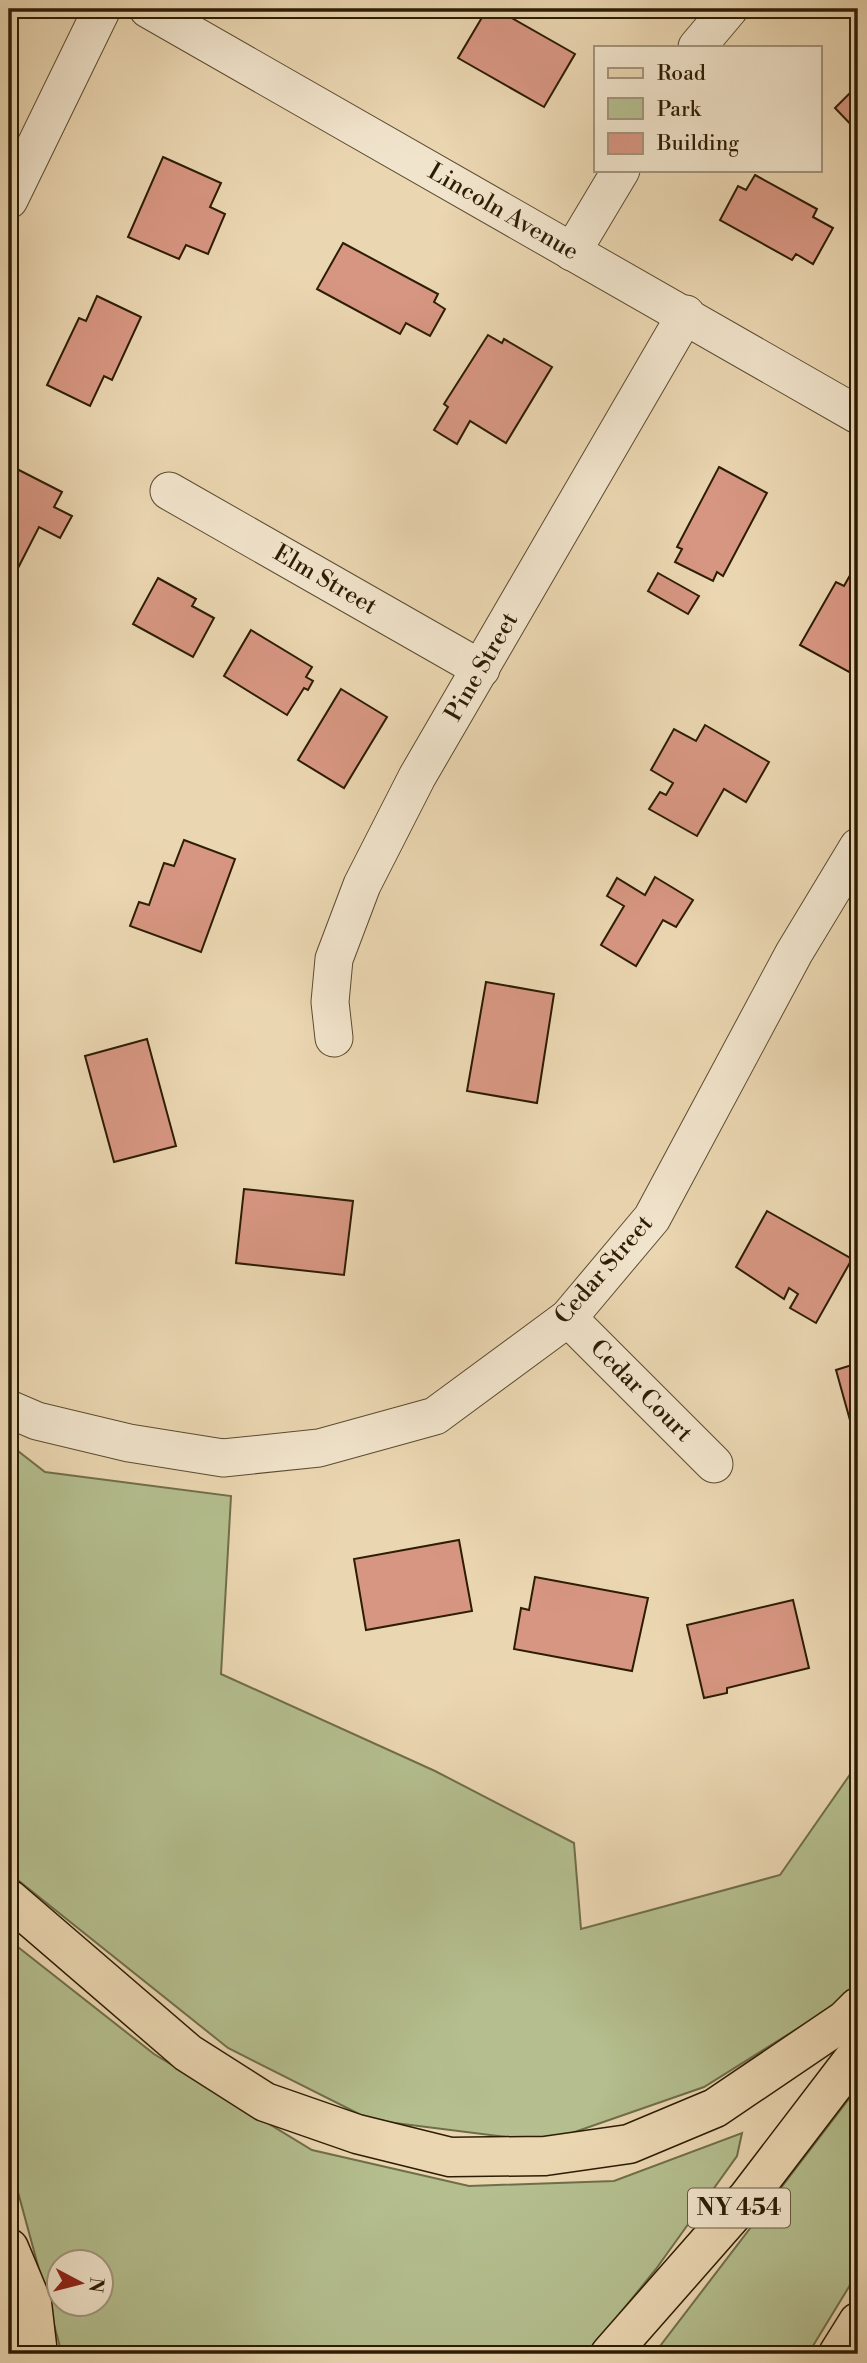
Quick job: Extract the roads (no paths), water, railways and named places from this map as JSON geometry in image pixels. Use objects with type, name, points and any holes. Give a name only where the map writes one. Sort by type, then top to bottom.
[{"type":"main road","points":[[9,1899],[188,2053],[265,2102],[357,2134],[450,2157],[545,2155],[629,2144],[715,2108],[845,2020],[858,2007]]},
{"type":"main road","name":"NY 454","points":[[610,2354],[748,2197],[858,2053]]},
{"type":"main road","points":[[9,2248],[32,2303],[38,2354]]},
{"type":"main road","points":[[838,2354],[858,2322]]},
{"type":"street","points":[[9,200],[102,9]]},
{"type":"street","name":"Lincoln Avenue","points":[[148,9],[572,252],[686,314],[858,415]]},
{"type":"street","points":[[698,46],[729,9]]},
{"type":"street","points":[[572,252],[620,172]]},
{"type":"street","name":"Pine Street","points":[[334,1038],[330,1002],[334,959],[362,885],[417,777],[686,314]]},
{"type":"street","name":"Elm Street","points":[[169,491],[481,669]]},
{"type":"street","name":"Cedar Street","points":[[9,1409],[37,1421],[129,1443],[223,1458],[319,1448],[435,1416],[568,1318],[652,1217],[788,965],[858,847]]},
{"type":"street","name":"Cedar Court","points":[[568,1318],[714,1464]]}]
